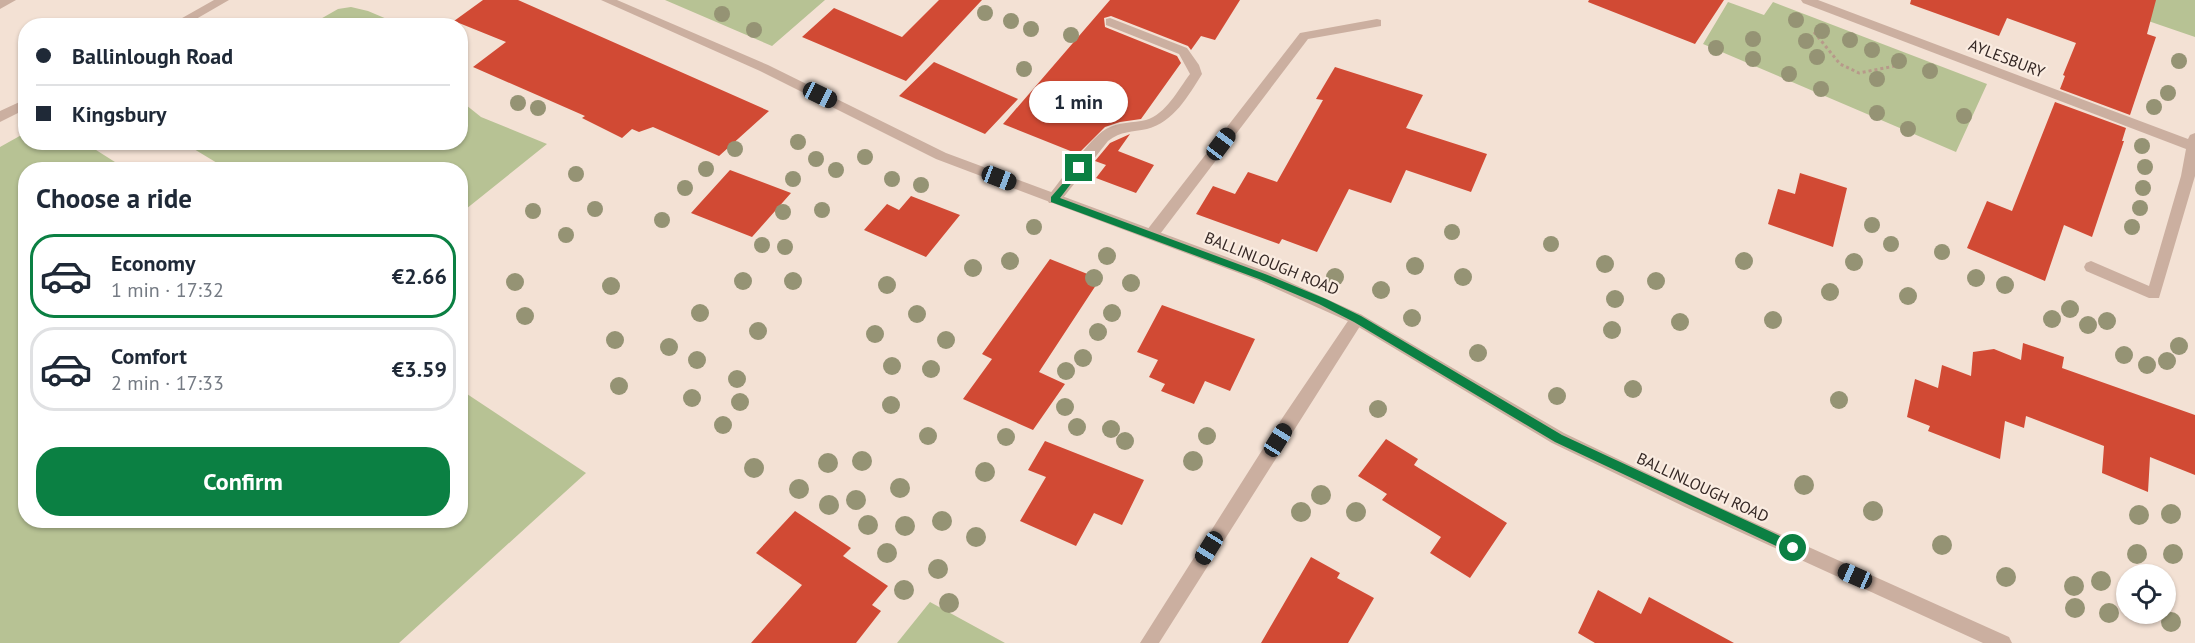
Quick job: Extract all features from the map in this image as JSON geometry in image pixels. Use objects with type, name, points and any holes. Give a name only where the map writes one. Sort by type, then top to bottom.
[{"type":"street","points":[[0,5],[10,0]]},
{"type":"street","points":[[189,18],[223,0]]},
{"type":"street","name":"BALLINLOUGH ROAD","points":[[607,0],[764,68],[941,156],[1262,276],[1357,319],[1558,438],[1691,502],[2004,643]]},
{"type":"street","name":"AYLESBURY","points":[[1807,0],[2194,143]]},
{"type":"street","points":[[1054,199],[1103,138],[1113,129],[1143,125],[1167,114],[1196,74],[1193,65],[1183,51],[1110,22]]},
{"type":"street","points":[[1152,234],[1304,36],[1377,23]]},
{"type":"street","points":[[0,117],[18,107]]},
{"type":"street","points":[[2091,267],[2154,294],[2194,143]]},
{"type":"street","points":[[1149,643],[1288,422],[1357,319]]},
{"type":"path","points":[[1810,27],[1840,64],[1859,73],[1901,65]]},
{"type":"green space","points":[[665,0],[825,0],[772,46]]},
{"type":"green space","points":[[2087,0],[2195,0],[2195,37]]},
{"type":"green space","points":[[1728,2],[1764,15],[1773,2],[1987,84],[1956,152],[1703,44]]},
{"type":"green space","points":[[351,7],[384,18],[322,18],[338,9]]},
{"type":"green space","points":[[468,107],[481,117],[547,144],[468,207],[468,162],[215,162],[196,150],[468,150]]},
{"type":"green space","points":[[18,137],[18,150],[96,150],[115,162],[18,162],[18,528],[468,528],[468,395],[586,473],[399,643],[0,643],[0,147]]},
{"type":"green space","points":[[930,602],[1005,643],[897,643]]},
{"type":"building","points":[[483,0],[518,0],[769,111],[719,156],[653,127],[639,132],[632,129],[622,138],[582,118],[585,116],[473,67],[506,42],[468,27],[468,18],[458,18]]},
{"type":"building","points":[[939,0],[982,0],[906,81],[802,37],[834,8],[902,37]]},
{"type":"building","points":[[1110,0],[1240,0],[1215,40],[1201,36],[1191,50],[1188,46],[1111,16],[1104,18],[1105,27],[1177,56],[1181,63],[1141,119],[1105,127],[1078,154],[1003,124]]},
{"type":"building","points":[[1589,0],[1724,0],[1695,44],[1588,2]]},
{"type":"building","points":[[1911,0],[2156,0],[2147,34],[2156,37],[2130,115],[2060,89],[2076,43],[2007,18],[1999,36],[1910,4]]},
{"type":"building","points":[[934,62],[1018,99],[985,134],[899,96]]},
{"type":"building","points":[[1335,67],[1423,95],[1406,128],[1487,154],[1471,192],[1406,170],[1391,203],[1349,189],[1317,252],[1282,239],[1279,244],[1196,214],[1213,186],[1235,194],[1248,172],[1277,182],[1323,100],[1316,99]]},
{"type":"building","points":[[2055,102],[2126,128],[2122,141],[2124,141],[2092,237],[2064,225],[2045,281],[1967,248],[1987,201],[2012,211]]},
{"type":"building","points":[[1130,134],[1118,151],[1154,165],[1136,193],[1096,178],[1106,165],[1095,161],[1110,143]]},
{"type":"building","points":[[730,170],[791,193],[752,237],[691,213]]},
{"type":"building","points":[[1800,173],[1847,188],[1833,247],[1768,224],[1778,189],[1795,194]]},
{"type":"building","points":[[911,196],[960,215],[926,257],[864,230],[887,204],[899,210]]},
{"type":"building","points":[[1050,259],[1100,279],[1039,372],[1065,384],[1033,430],[963,399],[992,359],[982,354]]},
{"type":"building","points":[[1162,305],[1255,339],[1230,391],[1205,381],[1194,404],[1161,391],[1165,384],[1149,377],[1158,360],[1137,352]]},
{"type":"building","points":[[2023,343],[2064,357],[2062,368],[2195,415],[2195,475],[2150,457],[2148,492],[2102,473],[2104,446],[2026,416],[2024,428],[2005,421],[2000,459],[1928,431],[1930,426],[1907,417],[1915,379],[1938,388],[1942,365],[1971,376],[1973,352],[1994,349],[2021,360]]},
{"type":"building","points":[[1386,439],[1418,459],[1414,465],[1507,523],[1470,578],[1430,553],[1441,537],[1382,500],[1387,494],[1358,476]]},
{"type":"building","points":[[1045,441],[1144,480],[1122,525],[1094,513],[1076,546],[1020,521],[1046,477],[1028,470]]},
{"type":"building","points":[[795,511],[851,548],[843,556],[888,586],[872,605],[881,611],[856,643],[751,643],[802,585],[756,553]]},
{"type":"building","points":[[1311,557],[1340,573],[1337,578],[1374,598],[1348,643],[1261,643]]},
{"type":"building","points":[[1598,590],[1641,614],[1649,597],[1734,643],[1595,643],[1578,633]]},
{"type":"route","points":[[1079,168],[1054,199],[1262,276],[1322,302],[1357,319],[1558,438],[1624,471],[1793,548]]}]
